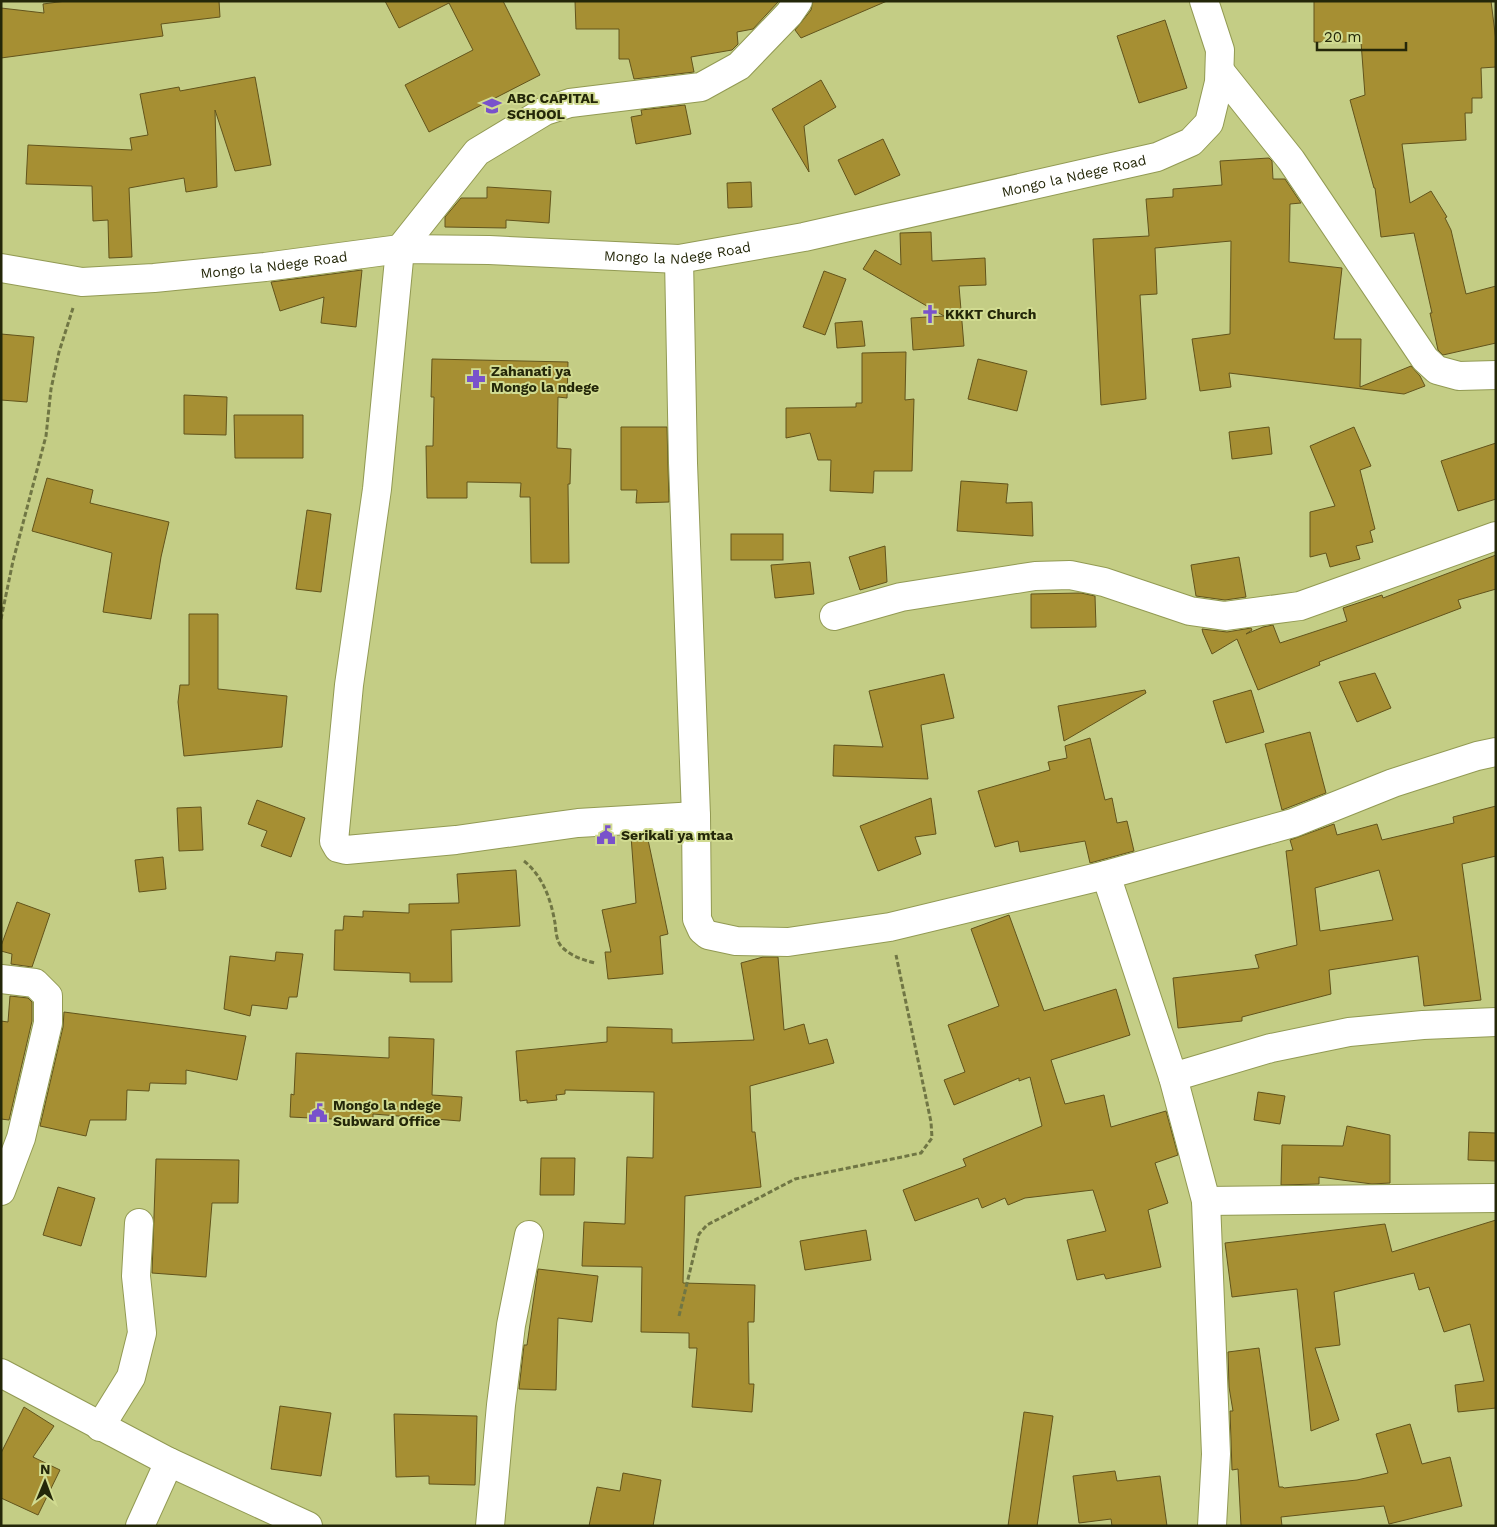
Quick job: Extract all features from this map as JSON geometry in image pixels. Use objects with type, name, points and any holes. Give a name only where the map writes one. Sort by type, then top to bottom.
[{"type":"street","points":[[696,816],[578,823],[456,840],[346,850],[338,848],[334,841],[349,684],[377,489],[400,249],[477,152],[545,111],[570,103],[702,87],[738,66],[789,14],[798,1]]},
{"type":"street","name":"Mongo la Ndege Road","points":[[1,268],[82,282],[154,278],[265,267],[400,249],[489,250],[679,259],[804,237],[1157,157],[1190,142],[1208,123],[1219,82],[1220,50],[1204,1]]},
{"type":"street","points":[[1220,71],[1291,160],[1425,359],[1437,370],[1459,376],[1496,375]]},
{"type":"street","points":[[679,259],[683,463],[696,816],[697,919],[702,930],[708,936],[736,941],[788,942],[890,927],[1106,875],[1293,823],[1394,783],[1477,756],[1496,752]]},
{"type":"street","points":[[834,616],[901,597],[1036,576],[1070,574],[1104,582],[1190,612],[1225,616],[1300,606],[1496,536]]},
{"type":"street","points":[[1106,875],[1173,1078],[1206,1201],[1216,1454],[1212,1526]]},
{"type":"street","points":[[1,978],[34,983],[48,996],[48,1023],[23,1128],[1,1192]]},
{"type":"street","points":[[1173,1078],[1271,1048],[1349,1032],[1496,1022]]},
{"type":"street","points":[[1206,1201],[1496,1198]]},
{"type":"street","points":[[100,1426],[131,1376],[142,1333],[136,1276],[139,1223]]},
{"type":"street","points":[[490,1526],[500,1405],[508,1345],[530,1235]]},
{"type":"street","points":[[1,1373],[169,1462],[308,1526]]},
{"type":"street","points":[[140,1526],[169,1462]]},
{"type":"path","points":[[1,619],[46,436],[51,389],[59,352],[82,282]]},
{"type":"path","points":[[521,858],[537,873],[547,893],[560,945],[576,957],[596,963]]},
{"type":"path","points":[[679,1316],[698,1234],[706,1225],[795,1179],[920,1153],[932,1138],[931,1122],[890,927]]},
{"type":"building","points":[[66,1],[219,1],[220,17],[161,24],[163,36],[1,58],[1,8],[44,13],[43,4]]},
{"type":"building","points":[[385,1],[503,1],[540,75],[429,132],[405,85],[473,50],[449,3],[399,28]]},
{"type":"building","points":[[575,1],[779,1],[753,29],[737,32],[738,44],[732,50],[691,57],[694,72],[634,79],[629,59],[619,59],[619,29],[576,29]]},
{"type":"building","points":[[813,1],[887,1],[801,38],[795,30],[811,10]]},
{"type":"building","points":[[1314,1],[1491,1],[1496,41],[1496,67],[1481,68],[1482,98],[1472,98],[1472,113],[1465,113],[1466,140],[1402,144],[1410,203],[1431,191],[1447,217],[1445,218],[1451,230],[1466,294],[1496,286],[1496,343],[1443,355],[1438,350],[1430,313],[1432,313],[1414,233],[1381,237],[1375,188],[1350,100],[1365,95],[1361,42],[1314,42]]},
{"type":"building","points":[[1165,20],[1187,88],[1139,103],[1117,36]]},
{"type":"building","points":[[255,77],[271,165],[235,171],[215,110],[217,187],[186,192],[184,178],[129,188],[132,257],[109,258],[108,220],[93,221],[92,186],[26,184],[28,145],[132,150],[130,138],[148,135],[140,94],[179,87],[180,91]]},
{"type":"building","points":[[821,80],[836,107],[804,126],[809,172],[772,109]]},
{"type":"building","points":[[685,105],[691,134],[636,144],[631,117],[642,115],[641,110]]},
{"type":"building","points":[[883,139],[900,175],[855,195],[838,160]]},
{"type":"building","points":[[1269,158],[1272,161],[1273,179],[1285,179],[1301,203],[1290,204],[1289,262],[1342,268],[1334,339],[1361,339],[1360,387],[1411,366],[1420,376],[1425,386],[1404,394],[1229,373],[1231,387],[1200,391],[1192,339],[1230,334],[1231,241],[1155,248],[1157,294],[1140,295],[1146,399],[1101,405],[1093,239],[1149,236],[1146,199],[1173,197],[1173,189],[1222,185],[1220,161]]},
{"type":"building","points":[[751,182],[752,207],[728,208],[727,183]]},
{"type":"building","points":[[487,187],[551,191],[549,223],[506,220],[506,228],[445,227],[445,217],[461,198],[487,198]]},
{"type":"building","points":[[931,232],[932,261],[985,258],[986,285],[959,286],[964,346],[913,350],[911,318],[944,316],[863,269],[875,250],[901,265],[900,233]]},
{"type":"building","points":[[362,270],[356,327],[321,323],[324,297],[280,311],[271,282]]},
{"type":"building","points":[[824,271],[846,279],[825,335],[803,327]]},
{"type":"building","points":[[862,321],[865,346],[837,348],[835,323]]},
{"type":"building","points":[[1,334],[34,337],[27,402],[1,400]]},
{"type":"building","points":[[906,352],[905,400],[914,399],[912,471],[874,471],[873,493],[830,491],[831,460],[818,460],[810,433],[786,438],[786,408],[856,407],[856,403],[862,403],[862,353]]},
{"type":"building","points":[[432,359],[568,362],[567,398],[558,397],[557,448],[571,449],[570,484],[568,484],[569,563],[531,563],[530,497],[520,497],[521,483],[467,482],[467,498],[427,498],[426,446],[433,446],[434,397],[431,397]]},
{"type":"building","points":[[978,359],[1027,371],[1017,411],[968,399]]},
{"type":"building","points":[[184,395],[227,397],[226,435],[184,434]]},
{"type":"building","points":[[234,415],[303,415],[303,458],[235,458]]},
{"type":"building","points":[[621,427],[667,427],[669,502],[636,503],[637,490],[621,490]]},
{"type":"building","points":[[1269,427],[1272,454],[1232,459],[1229,432]]},
{"type":"building","points":[[1354,427],[1371,466],[1360,470],[1375,529],[1370,531],[1373,542],[1356,546],[1360,559],[1330,567],[1326,553],[1310,557],[1310,512],[1335,506],[1310,446]]},
{"type":"building","points":[[1496,443],[1496,499],[1458,511],[1441,461]]},
{"type":"building","points":[[47,478],[93,490],[90,503],[169,522],[151,619],[103,612],[112,553],[32,531]]},
{"type":"building","points":[[961,481],[1008,484],[1006,503],[1032,502],[1033,536],[957,531]]},
{"type":"building","points":[[307,510],[331,514],[321,592],[296,589]]},
{"type":"building","points":[[731,534],[783,534],[783,560],[731,560]]},
{"type":"building","points":[[885,546],[887,582],[860,590],[849,557]]},
{"type":"building","points":[[1496,555],[1496,589],[1458,600],[1461,608],[1319,662],[1320,665],[1258,690],[1237,639],[1212,654],[1203,633],[1202,629],[1227,632],[1251,628],[1252,630],[1246,634],[1273,625],[1280,643],[1347,621],[1343,608],[1382,595],[1383,598]]},
{"type":"building","points":[[1239,557],[1246,597],[1225,600],[1196,596],[1191,565]]},
{"type":"building","points":[[810,562],[814,594],[775,598],[771,565]]},
{"type":"building","points":[[1081,593],[1095,596],[1096,627],[1031,628],[1031,594]]},
{"type":"building","points":[[189,614],[218,614],[218,689],[287,696],[282,747],[184,756],[178,702],[180,685],[189,685]]},
{"type":"building","points":[[1375,673],[1391,708],[1357,722],[1339,682]]},
{"type":"building","points":[[944,674],[954,718],[921,725],[928,779],[833,776],[834,745],[883,747],[869,691]]},
{"type":"building","points":[[1145,690],[1146,693],[1064,741],[1058,706]]},
{"type":"building","points":[[1251,690],[1264,732],[1226,743],[1213,701]]},
{"type":"building","points":[[1310,732],[1326,793],[1282,810],[1265,744]]},
{"type":"building","points":[[1090,738],[1105,800],[1112,798],[1117,823],[1127,821],[1134,851],[1090,863],[1085,841],[1020,852],[1018,841],[995,847],[978,791],[1050,770],[1048,762],[1067,758],[1065,746]]},
{"type":"building","points":[[931,798],[936,834],[915,837],[921,854],[878,871],[860,826]]},
{"type":"building","points":[[257,800],[305,818],[291,857],[261,846],[267,831],[248,824]]},
{"type":"building","points":[[1496,806],[1496,856],[1462,864],[1481,1000],[1424,1006],[1418,956],[1329,970],[1331,994],[1242,1017],[1242,1021],[1178,1028],[1173,978],[1259,968],[1255,955],[1297,945],[1286,851],[1293,850],[1290,840],[1334,824],[1337,835],[1377,824],[1382,840],[1454,823],[1453,817]],"holes":[[[1379,870],[1393,920],[1320,931],[1315,888]]]},
{"type":"building","points":[[201,807],[203,850],[179,851],[177,808]]},
{"type":"building","points":[[647,835],[668,934],[660,936],[663,974],[608,979],[605,952],[611,952],[602,910],[636,903],[631,836]]},
{"type":"building","points":[[163,857],[166,889],[139,892],[135,860]]},
{"type":"building","points":[[516,870],[520,926],[451,930],[452,982],[410,982],[410,973],[334,970],[335,930],[343,930],[344,916],[363,917],[363,911],[409,913],[409,904],[459,903],[457,874]]},
{"type":"building","points":[[17,902],[50,914],[32,967],[11,964],[12,954],[1,951],[1,946]]},
{"type":"building","points":[[1009,915],[1044,1011],[1116,989],[1130,1035],[1051,1060],[1065,1104],[1104,1095],[1111,1127],[1166,1111],[1178,1155],[1155,1163],[1168,1203],[1148,1210],[1161,1267],[1106,1279],[1104,1274],[1077,1280],[1067,1240],[1106,1231],[1093,1190],[1025,1198],[1008,1205],[1005,1198],[982,1208],[978,1198],[915,1221],[903,1190],[966,1166],[963,1159],[1042,1126],[1030,1077],[1019,1081],[1019,1078],[954,1105],[944,1080],[965,1072],[948,1025],[999,1006],[971,929]]},
{"type":"building","points":[[276,952],[303,954],[297,997],[289,997],[287,1009],[252,1005],[250,1016],[224,1009],[230,956],[275,961]]},
{"type":"building","points":[[763,957],[778,957],[784,1030],[804,1024],[809,1044],[827,1039],[834,1063],[750,1086],[752,1132],[755,1132],[761,1187],[685,1196],[683,1283],[755,1285],[754,1322],[748,1322],[749,1384],[754,1384],[752,1412],[692,1407],[697,1348],[689,1348],[689,1333],[641,1332],[642,1267],[582,1266],[584,1222],[625,1224],[627,1157],[653,1158],[654,1092],[565,1090],[565,1094],[556,1095],[557,1100],[527,1103],[527,1100],[520,1101],[516,1051],[607,1042],[607,1027],[672,1029],[672,1043],[754,1040],[741,963]]},
{"type":"building","points":[[10,996],[28,998],[32,1002],[32,1021],[9,1120],[1,1119],[1,1021],[8,1022]]},
{"type":"building","points":[[64,1012],[246,1036],[237,1080],[186,1070],[186,1084],[150,1083],[149,1091],[127,1090],[126,1120],[90,1120],[86,1136],[40,1126],[63,1027]]},
{"type":"building","points":[[389,1037],[434,1039],[432,1095],[462,1097],[460,1121],[373,1114],[373,1121],[290,1117],[291,1094],[294,1095],[296,1053],[389,1058]]},
{"type":"building","points":[[1258,1092],[1285,1096],[1280,1124],[1254,1120]]},
{"type":"building","points":[[1347,1126],[1390,1135],[1390,1183],[1372,1184],[1319,1177],[1319,1184],[1281,1185],[1282,1145],[1343,1146]]},
{"type":"building","points":[[1469,1132],[1496,1133],[1496,1161],[1468,1160]]},
{"type":"building","points":[[541,1158],[575,1158],[574,1195],[540,1195]]},
{"type":"building","points":[[156,1159],[239,1160],[238,1203],[212,1203],[206,1277],[152,1273]]},
{"type":"building","points":[[58,1187],[95,1198],[81,1246],[43,1235]]},
{"type":"building","points":[[1496,1220],[1496,1408],[1458,1412],[1455,1385],[1484,1381],[1470,1324],[1444,1332],[1429,1287],[1419,1290],[1414,1273],[1334,1292],[1340,1345],[1315,1348],[1339,1420],[1311,1431],[1297,1289],[1232,1297],[1225,1243],[1385,1224],[1392,1252]]},
{"type":"building","points":[[866,1230],[871,1260],[805,1270],[800,1241]]},
{"type":"building","points":[[538,1269],[598,1276],[592,1322],[558,1318],[556,1390],[519,1389],[524,1345],[527,1345]]},
{"type":"building","points":[[1259,1348],[1279,1487],[1357,1480],[1388,1473],[1376,1434],[1410,1424],[1422,1464],[1450,1457],[1462,1506],[1389,1524],[1384,1506],[1281,1517],[1282,1526],[1241,1526],[1238,1469],[1232,1470],[1230,1411],[1233,1411],[1229,1387],[1228,1352]]},
{"type":"building","points":[[280,1406],[331,1413],[321,1476],[271,1469]]},
{"type":"building","points":[[24,1407],[54,1426],[33,1457],[60,1470],[38,1515],[1,1498],[1,1453]]},
{"type":"building","points":[[1024,1412],[1053,1416],[1037,1526],[1008,1526]]},
{"type":"building","points":[[394,1414],[477,1416],[475,1485],[429,1484],[429,1476],[396,1477]]},
{"type":"building","points":[[1115,1471],[1117,1481],[1160,1476],[1167,1526],[1112,1526],[1111,1519],[1079,1523],[1073,1476]]},
{"type":"building","points":[[623,1473],[661,1480],[653,1526],[589,1526],[597,1487],[620,1491]]},
{"type":"place","name":"ABC CAPITAL SCHOOL","points":[[492,106]]},
{"type":"place","name":"KKKT Church","points":[[930,314]]},
{"type":"place","name":"Zahanati ya Mongo la ndege","points":[[476,379]]},
{"type":"place","name":"Serikali ya mtaa","points":[[606,835]]},
{"type":"place","name":"Mongo la ndege Subward Office","points":[[318,1113]]}]
